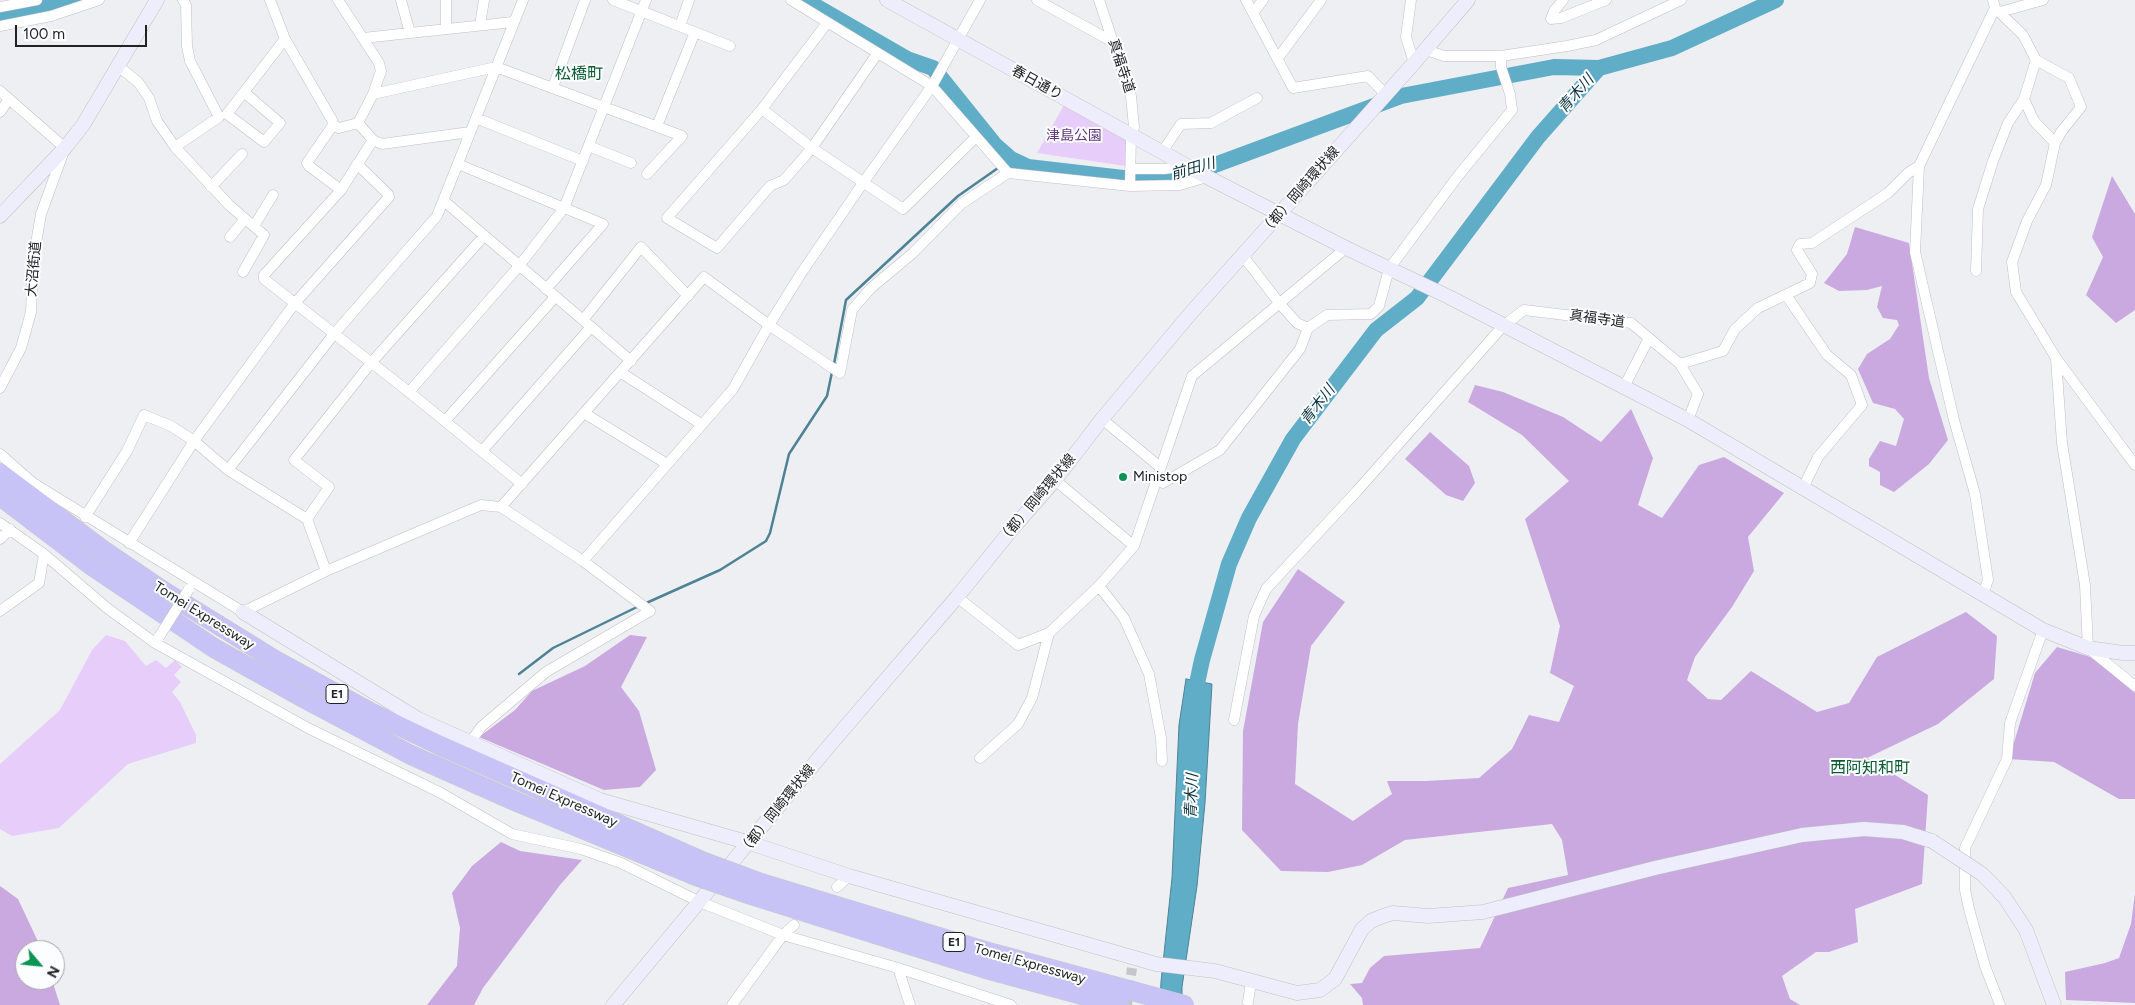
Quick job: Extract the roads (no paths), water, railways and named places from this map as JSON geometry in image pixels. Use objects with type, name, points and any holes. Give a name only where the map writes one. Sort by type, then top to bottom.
[{"type":"highway","name":"Tomei Expressway","points":[[0,473],[134,571],[283,664],[372,713],[439,746],[700,869]]},
{"type":"highway","name":"Tomei Expressway","points":[[0,496],[92,566],[214,648],[412,754],[517,802],[700,869],[986,969],[1119,1005]]},
{"type":"highway","name":"Tomei Expressway","points":[[755,888],[1184,1005]]},
{"type":"street","points":[[0,7],[37,0]]},
{"type":"street","points":[[0,26],[51,16],[99,0]]},
{"type":"street","points":[[0,216],[65,148],[83,125],[157,0]]},
{"type":"street","points":[[175,147],[219,117],[190,61],[187,46],[186,5],[183,0]]},
{"type":"street","points":[[270,0],[285,39],[332,120],[333,125],[307,163],[308,166],[340,190]]},
{"type":"street","points":[[333,125],[339,128],[358,123],[373,94],[381,71],[379,63],[338,0]]},
{"type":"street","points":[[401,0],[410,34]]},
{"type":"street","points":[[446,0],[446,28]]},
{"type":"street","points":[[480,25],[484,0]]},
{"type":"street","points":[[228,470],[334,334],[437,216],[523,0]]},
{"type":"street","points":[[553,86],[585,0]]},
{"type":"street","points":[[613,0],[730,46]]},
{"type":"street","points":[[409,392],[519,266],[564,208],[646,0]]},
{"type":"street","points":[[680,26],[689,0]]},
{"type":"street","points":[[791,0],[876,54],[932,86],[1008,173]]},
{"type":"street","name":"春日通り","points":[[887,0],[1207,177]]},
{"type":"street","points":[[583,561],[733,389],[769,325],[863,182],[932,86],[980,0]]},
{"type":"street","points":[[1037,0],[1113,42]]},
{"type":"street","name":"真福寺道","points":[[1099,0],[1131,96],[1134,127],[1131,134],[1130,186]]},
{"type":"street","points":[[1246,0],[1293,88],[1368,76],[1386,95]]},
{"type":"street","points":[[1253,14],[1263,0]]},
{"type":"street","points":[[1278,58],[1321,0]]},
{"type":"street","points":[[1412,0],[1406,38],[1414,63]]},
{"type":"street","name":"（都）岡崎環状線","points":[[618,1004],[830,746],[1055,480],[1102,419],[1190,314],[1426,50],[1468,0]]},
{"type":"street","points":[[1563,0],[1554,11],[1551,19],[1561,18],[1606,0]]},
{"type":"street","points":[[1426,50],[1444,56],[1501,56],[1567,46],[1596,40],[1681,0]]},
{"type":"street","points":[[1996,7],[2043,0]]},
{"type":"street","points":[[24,2],[28,20]]},
{"type":"street","points":[[1996,7],[2023,35],[2036,60],[2069,78],[2077,92],[2081,107],[2061,132],[2055,143],[2046,185],[2027,221],[2012,262],[2016,292],[2056,358],[2135,464]]},
{"type":"street","points":[[1983,594],[1988,580],[1975,494],[1954,420],[1915,252],[1919,166],[1996,7]]},
{"type":"street","points":[[363,38],[513,22]]},
{"type":"street","points":[[826,23],[762,109],[667,218],[717,248],[770,186],[784,180],[812,148],[876,54]]},
{"type":"street","points":[[657,126],[695,32]]},
{"type":"street","points":[[245,93],[280,123],[264,142],[227,114],[285,39]]},
{"type":"street","points":[[1155,481],[1163,483],[1220,450],[1300,349],[1308,328],[1327,315],[1371,314],[1379,306],[1391,269],[1458,176],[1512,110],[1510,94],[1501,67],[1501,56]]},
{"type":"street","points":[[1976,272],[1978,209],[1993,161],[2008,124],[2024,99],[2036,60]]},
{"type":"street","points":[[118,66],[138,82],[150,98],[157,121],[175,147],[212,187],[264,235],[243,272]]},
{"type":"street","points":[[373,94],[481,72],[496,67],[553,86],[682,136],[647,174]]},
{"type":"street","points":[[0,91],[65,148]]},
{"type":"street","points":[[1162,152],[1181,124],[1211,123],[1257,98]]},
{"type":"street","points":[[0,112],[9,99]]},
{"type":"street","points":[[2024,99],[2034,121],[2055,143]]},
{"type":"street","points":[[762,109],[812,148],[903,208],[976,137]]},
{"type":"street","points":[[476,118],[583,161]]},
{"type":"street","points":[[358,123],[373,140],[382,144],[470,132]]},
{"type":"street","points":[[373,140],[340,190],[264,275],[264,279],[409,392],[522,484]]},
{"type":"street","points":[[589,146],[631,163]]},
{"type":"street","name":"大沼街道","points":[[0,388],[21,348],[31,312],[33,261],[41,214],[65,148]]},
{"type":"street","points":[[212,187],[242,154]]},
{"type":"street","points":[[129,542],[194,441],[295,303],[389,197],[357,164]]},
{"type":"street","points":[[458,164],[603,224],[546,289]]},
{"type":"street","points":[[1130,169],[1164,169],[1188,166]]},
{"type":"street","points":[[1680,364],[1723,351],[1735,329],[1758,308],[1810,283],[1812,274],[1797,250],[1800,244],[1812,243],[1888,192],[1919,166]]},
{"type":"street","points":[[501,507],[704,277],[769,325],[840,373],[852,310],[871,288],[913,253],[961,204],[1008,173],[1130,186],[1180,185],[1207,177],[1346,248],[1449,297],[1688,420],[2043,630],[2088,648],[2135,653]]},
{"type":"street","points":[[254,226],[274,195]]},
{"type":"street","points":[[444,201],[631,361]]},
{"type":"street","points":[[230,237],[245,219]]},
{"type":"street","points":[[307,519],[329,487],[294,460],[371,363],[484,236]]},
{"type":"street","points":[[482,452],[587,324],[641,247],[688,296]]},
{"type":"street","points":[[957,597],[1018,645],[1049,633],[1100,586],[1134,546],[1192,376],[1346,248]]},
{"type":"street","points":[[1243,256],[1297,323],[1308,328]]},
{"type":"street","points":[[1786,295],[1826,355],[1851,375],[1862,405],[1818,457],[1804,488]]},
{"type":"street","points":[[445,421],[555,297]]},
{"type":"street","name":"真福寺道","points":[[1234,720],[1254,616],[1266,588],[1357,491],[1503,326],[1524,310],[1631,323],[1680,364],[1698,394],[1688,420]]},
{"type":"street","points":[[1624,387],[1649,338]]},
{"type":"street","points":[[2056,358],[2062,443],[2085,585],[2088,648],[2135,686]]},
{"type":"street","points":[[620,372],[701,424]]},
{"type":"street","points":[[584,413],[667,464]]},
{"type":"street","points":[[85,517],[127,450],[144,415],[170,426],[194,441],[228,470],[307,519],[326,571]]},
{"type":"street","points":[[1102,419],[1160,467]]},
{"type":"street","points":[[0,454],[32,483],[85,517],[129,542],[192,586],[243,612],[418,720],[468,745],[600,800],[750,843],[849,876],[1136,963],[1214,971],[1297,993],[1320,990],[1335,979],[1352,945],[1362,930],[1371,921],[1394,913],[1428,916],[1483,912],[1655,868],[1802,835],[1864,829],[1903,832],[1932,841],[1982,874],[2005,898],[2026,930],[2054,1005]]},
{"type":"street","points":[[1055,480],[1134,546]]},
{"type":"street","points":[[243,612],[326,571],[481,505],[501,507],[583,561],[650,611],[546,672],[481,726],[468,745]]},
{"type":"street","points":[[0,523],[44,554],[106,608],[157,640],[308,728],[443,789],[512,834],[581,849],[621,863],[700,902],[783,935],[898,968],[1006,1004]]},
{"type":"street","points":[[0,538],[10,529]]},
{"type":"street","points":[[0,611],[40,583],[44,554]]},
{"type":"street","points":[[157,640],[192,586]]},
{"type":"street","points":[[1100,586],[1124,618],[1149,674],[1161,738],[1162,761]]},
{"type":"street","points":[[2000,1005],[1985,966],[1968,909],[1965,848],[2007,758],[2010,723],[2043,630]]},
{"type":"street","points":[[980,758],[1018,724],[1032,698],[1049,633]]},
{"type":"street","points":[[837,887],[849,876]]},
{"type":"street","points":[[732,1005],[783,935],[794,925]]},
{"type":"street","points":[[898,968],[910,1005]]},
{"type":"street","points":[[1248,1002],[1251,982]]},
{"type":"water","points":[[1186,679],[1212,684],[1205,803],[1197,886],[1182,987],[1182,1005],[1160,1005],[1172,878],[1179,725]]},
{"type":"waterway","name":"前田川","points":[[0,18],[73,0]]},
{"type":"waterway","name":"前田川","points":[[805,0],[907,59],[933,68],[995,145],[1011,159],[1028,167],[1123,178],[1176,177],[1212,166],[1401,96],[1554,67],[1599,68]]},
{"type":"waterway","name":"青木川","points":[[1193,702],[1202,660],[1229,564],[1249,518],[1293,439],[1376,330],[1417,298],[1538,137],[1599,68],[1672,48],[1776,0]]},
{"type":"waterway","name":"前田川","points":[[1005,163],[1011,159]]},
{"type":"waterway","points":[[834,364],[846,300],[958,196],[998,168]]},
{"type":"waterway","points":[[644,604],[720,570],[766,541],[770,533],[789,454],[827,396],[832,372]]},
{"type":"waterway","points":[[519,674],[553,648],[639,606]]},
{"type":"tunnel","points":[[1127,1005],[1132,968]]},
{"type":"place","name":"Ministop","points":[[1123,477]]},
{"type":"district","name":"松橋町","points":[[579,74]]},
{"type":"district","name":"西阿知和町","points":[[1870,768]]},
{"type":"park label","name":"津島公園","points":[[1074,136]]}]
